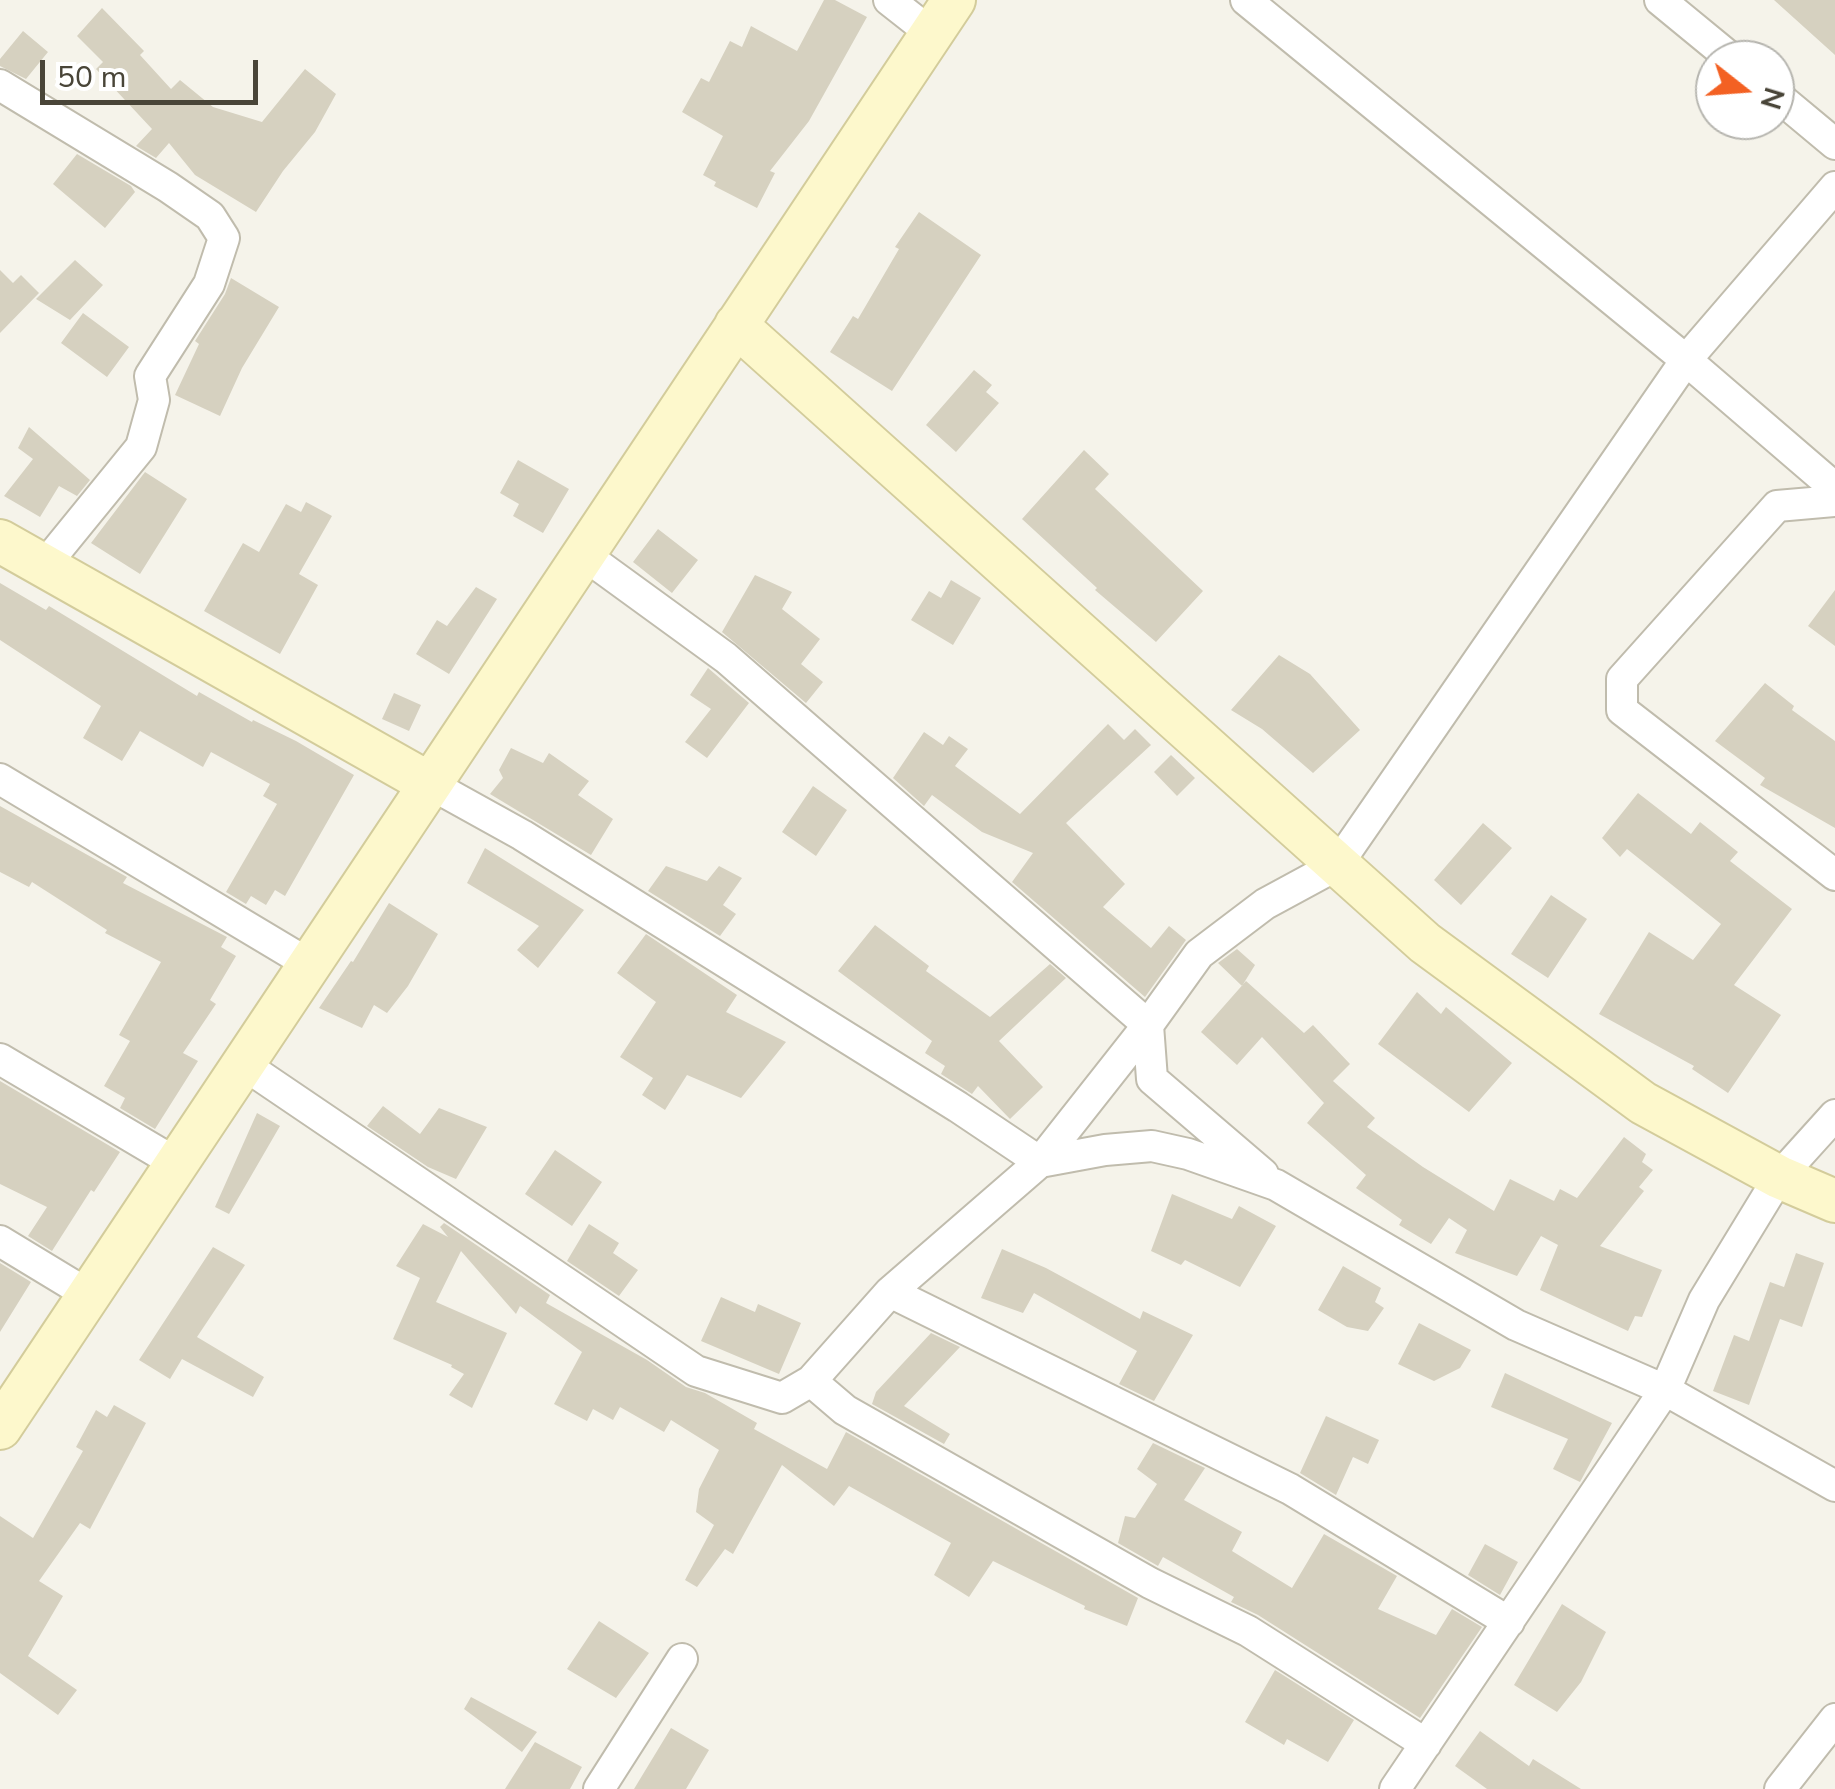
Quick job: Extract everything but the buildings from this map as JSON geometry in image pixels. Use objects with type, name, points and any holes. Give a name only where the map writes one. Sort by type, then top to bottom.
[{"type":"main road","points":[[0,1428],[942,16]]},
{"type":"main road","points":[[736,325],[1425,944],[1643,1103],[1779,1177],[1835,1201]]},
{"type":"main road","points":[[0,542],[430,784]]},
{"type":"street","points":[[889,0],[942,16]]},
{"type":"street","points":[[1246,0],[1686,360],[1835,488]]},
{"type":"street","points":[[1660,0],[1709,40]]},
{"type":"street","points":[[0,85],[168,187],[210,216],[224,238],[209,284],[150,376],[154,400],[141,447],[44,566]]},
{"type":"street","points":[[1795,111],[1835,144]]},
{"type":"street","points":[[242,1064],[696,1371],[782,1398],[811,1381],[890,1292],[1040,1162],[1199,954],[1265,904],[1336,865],[1686,360],[1835,187]]},
{"type":"street","points":[[1835,501],[1777,506],[1622,678],[1622,710],[1835,875]]},
{"type":"street","points":[[583,554],[726,658],[1148,1025],[1152,1079],[1276,1185],[1516,1325],[1665,1390],[1835,1486]]},
{"type":"street","points":[[0,778],[309,964]]},
{"type":"street","points":[[430,784],[538,845],[1040,1162],[1152,1146],[1188,1154],[1276,1185]]},
{"type":"street","points":[[0,1060],[176,1164]]},
{"type":"street","points":[[1395,1789],[1665,1390],[1704,1300],[1779,1177],[1835,1114]]},
{"type":"street","points":[[0,1241],[88,1295]]},
{"type":"street","points":[[890,1292],[1290,1489],[1509,1622]]},
{"type":"street","points":[[811,1381],[845,1410],[1150,1582],[1248,1630],[1426,1744]]},
{"type":"street","points":[[599,1789],[682,1659]]},
{"type":"street","points":[[1780,1789],[1835,1719]]}]
